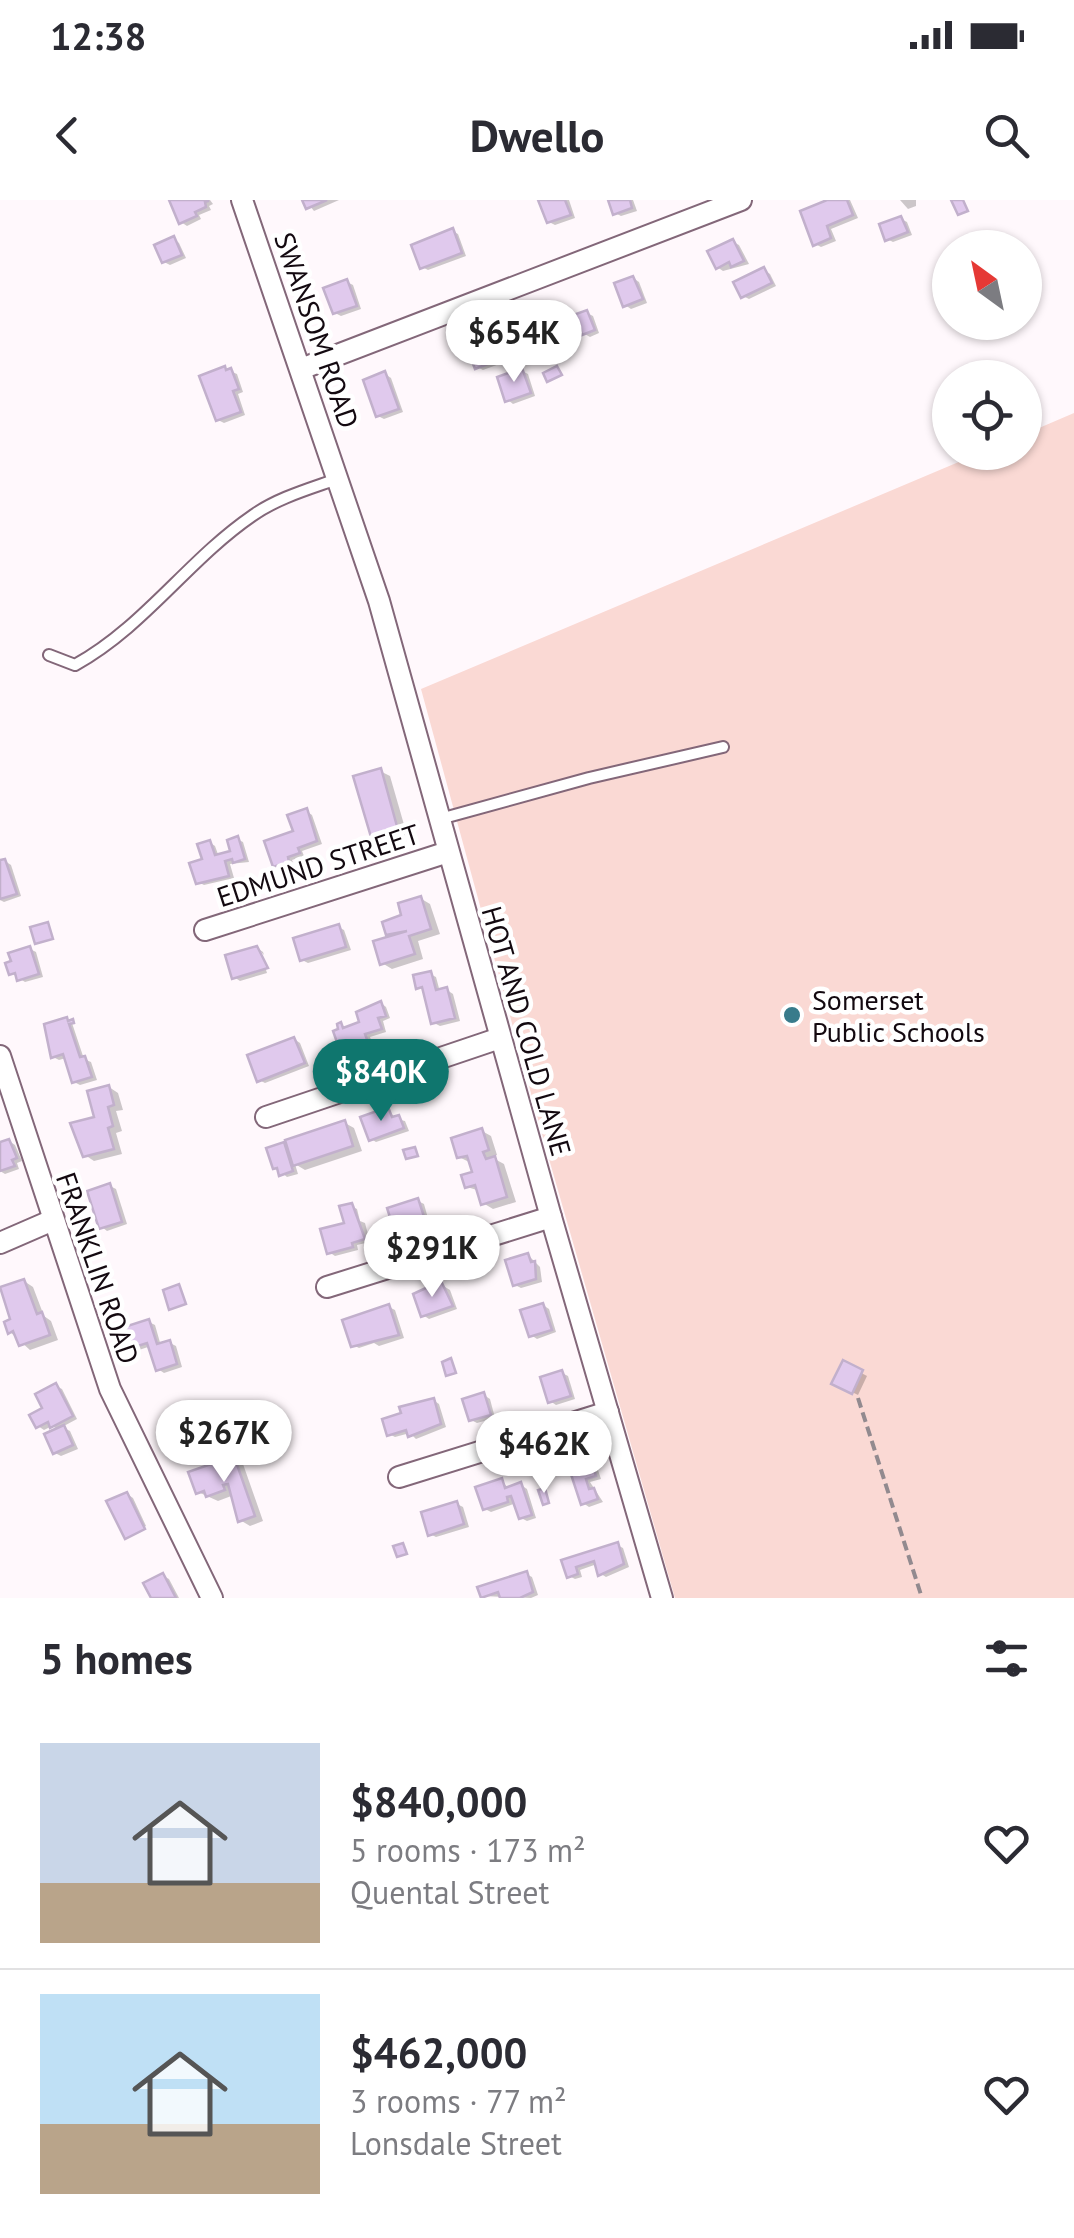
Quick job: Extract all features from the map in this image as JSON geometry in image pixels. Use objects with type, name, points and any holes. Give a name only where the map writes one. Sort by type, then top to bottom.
[{"type":"street","name":"SWANSOM ROAD","points":[[242,200],[340,478]]},
{"type":"street","points":[[301,369],[740,200]]},
{"type":"street","name":"HOT AND COLD LANE","points":[[340,478],[379,601],[608,1412],[656,1597]]},
{"type":"street","name":"EDMUND STREET","points":[[205,930],[448,852]]},
{"type":"street","points":[[266,1118],[500,1038]]},
{"type":"street","name":"FRANKLIN ROAD","points":[[0,1056],[110,1389],[212,1598]]},
{"type":"street","points":[[328,1287],[550,1217]]},
{"type":"street","points":[[0,1243],[53,1220]]},
{"type":"street","points":[[399,1477],[608,1412]]},
{"type":"lane","points":[[48,655],[75,665],[98,652],[253,515],[340,478]]},
{"type":"lane","points":[[440,819],[588,778],[724,747]]},
{"type":"path","points":[[858,1398],[922,1598]]},
{"type":"shaded area","name":"Somerset Public Schools","points":[[1074,413],[1074,1598],[675,1598],[547,1152],[421,689],[940,470],[1042,470],[1042,427]]},
{"type":"building","points":[[169,200],[208,201],[206,207],[195,212],[197,216],[179,224]]},
{"type":"building","points":[[302,200],[327,200],[306,209]]},
{"type":"building","points":[[538,200],[565,200],[571,215],[547,223]]},
{"type":"building","points":[[608,200],[630,200],[632,208],[613,215]]},
{"type":"building","points":[[827,200],[847,200],[853,215],[827,226],[831,238],[813,246],[800,211]]},
{"type":"building","points":[[951,200],[963,200],[968,211],[958,215]]},
{"type":"building","points":[[901,216],[908,232],[885,241],[879,224]]},
{"type":"building","points":[[453,228],[462,253],[420,269],[411,245]]},
{"type":"building","points":[[174,236],[182,255],[162,263],[154,245]]},
{"type":"building","points":[[733,239],[744,261],[731,267],[729,262],[716,269],[707,251]]},
{"type":"building","points":[[764,267],[772,283],[741,298],[733,282]]},
{"type":"building","points":[[633,276],[643,299],[623,307],[614,283]]},
{"type":"building","points":[[347,279],[357,306],[333,314],[323,288]]},
{"type":"building","points":[[564,306],[568,317],[587,310],[595,330],[582,335],[580,329],[538,345],[530,323]]},
{"type":"building","points":[[490,333],[500,359],[475,369],[465,343]]},
{"type":"building","points":[[225,366],[226,370],[231,368],[239,389],[233,391],[241,412],[216,421],[199,376]]},
{"type":"building","points":[[557,366],[562,375],[547,382],[543,373]]},
{"type":"building","points":[[522,368],[531,393],[505,402],[497,377]]},
{"type":"building","points":[[385,371],[399,409],[376,417],[363,380]]},
{"type":"building","points":[[381,768],[398,830],[371,837],[353,776]]},
{"type":"building","points":[[307,808],[317,841],[298,848],[300,853],[288,857],[289,862],[273,867],[264,841],[293,831],[287,815]]},
{"type":"building","points":[[238,836],[245,859],[225,861],[229,876],[196,884],[189,863],[202,859],[197,844],[210,840],[215,855],[230,851],[227,840]]},
{"type":"building","points":[[5,859],[17,894],[0,899],[0,860]]},
{"type":"building","points":[[421,896],[431,929],[409,936],[415,954],[380,965],[373,941],[407,931],[386,935],[382,922],[401,915],[398,903]]},
{"type":"building","points":[[48,922],[53,939],[35,944],[30,927]]},
{"type":"building","points":[[339,924],[346,947],[300,961],[293,938]]},
{"type":"building","points":[[30,946],[39,974],[17,981],[15,973],[9,975],[5,963],[11,961],[8,953]]},
{"type":"building","points":[[257,946],[268,968],[232,979],[225,955]]},
{"type":"building","points":[[431,971],[436,990],[447,987],[455,1018],[431,1024],[422,987],[416,989],[413,975]]},
{"type":"building","points":[[381,1001],[386,1016],[378,1018],[382,1029],[365,1034],[369,1045],[341,1054],[333,1031],[338,1029],[337,1024],[341,1022],[343,1028],[359,1022],[356,1012]]},
{"type":"building","points":[[67,1017],[68,1021],[73,1019],[74,1023],[69,1024],[80,1057],[85,1056],[92,1077],[72,1083],[63,1054],[51,1058],[44,1024]]},
{"type":"building","points":[[294,1037],[305,1063],[257,1082],[247,1055]]},
{"type":"building","points":[[109,1085],[114,1105],[108,1107],[113,1126],[108,1128],[114,1149],[83,1157],[70,1123],[94,1117],[87,1091]]},
{"type":"building","points":[[388,1107],[392,1117],[399,1115],[404,1128],[369,1141],[360,1117]]},
{"type":"building","points":[[345,1120],[353,1146],[293,1166],[285,1140]]},
{"type":"building","points":[[482,1128],[489,1150],[483,1152],[486,1159],[495,1156],[507,1197],[481,1205],[475,1185],[465,1188],[461,1175],[472,1172],[467,1156],[457,1158],[451,1138]]},
{"type":"building","points":[[9,1139],[17,1158],[12,1160],[15,1166],[0,1171],[0,1142]]},
{"type":"building","points":[[284,1142],[293,1171],[279,1176],[266,1148]]},
{"type":"building","points":[[415,1147],[418,1156],[406,1159],[403,1150]]},
{"type":"building","points":[[110,1183],[122,1222],[99,1229],[87,1191]]},
{"type":"building","points":[[418,1198],[427,1226],[396,1236],[387,1208]]},
{"type":"building","points":[[352,1203],[365,1239],[352,1243],[353,1247],[327,1254],[320,1229],[344,1223],[339,1206]]},
{"type":"building","points":[[528,1253],[531,1262],[535,1261],[536,1279],[513,1286],[505,1260]]},
{"type":"building","points":[[24,1279],[50,1335],[19,1346],[4,1322],[10,1319],[0,1287]]},
{"type":"building","points":[[441,1281],[453,1306],[421,1317],[413,1294]]},
{"type":"building","points":[[179,1284],[186,1304],[169,1310],[163,1290]]},
{"type":"building","points":[[543,1303],[552,1330],[529,1337],[520,1310]]},
{"type":"building","points":[[389,1304],[399,1335],[351,1347],[342,1320]]},
{"type":"building","points":[[149,1319],[157,1344],[170,1340],[177,1364],[156,1371],[147,1343],[125,1350],[118,1329]]},
{"type":"building","points":[[451,1358],[456,1373],[446,1376],[442,1362]]},
{"type":"building","points":[[843,1360],[863,1370],[852,1394],[831,1384]]},
{"type":"building","points":[[562,1370],[571,1396],[548,1403],[540,1377]]},
{"type":"building","points":[[56,1383],[73,1416],[50,1428],[48,1422],[36,1428],[29,1415],[42,1408],[35,1394]]},
{"type":"building","points":[[484,1392],[491,1415],[469,1421],[462,1399]]},
{"type":"building","points":[[434,1398],[441,1424],[408,1437],[406,1430],[387,1436],[382,1419],[401,1413],[399,1407]]},
{"type":"building","points":[[64,1425],[73,1445],[53,1454],[44,1434]]},
{"type":"building","points":[[587,1448],[596,1476],[586,1479],[598,1499],[581,1505],[565,1456]]},
{"type":"building","points":[[234,1456],[255,1516],[238,1522],[228,1484],[223,1485],[225,1490],[206,1497],[204,1491],[196,1494],[188,1472]]},
{"type":"building","points":[[502,1478],[505,1488],[521,1482],[532,1515],[519,1519],[511,1496],[507,1497],[508,1502],[483,1510],[475,1487]]},
{"type":"building","points":[[545,1488],[549,1503],[543,1505],[538,1490]]},
{"type":"building","points":[[127,1492],[145,1529],[125,1539],[106,1501]]},
{"type":"building","points":[[457,1501],[464,1524],[428,1536],[421,1512]]},
{"type":"building","points":[[618,1542],[624,1564],[598,1576],[594,1561],[576,1567],[578,1574],[567,1578],[561,1560]]},
{"type":"building","points":[[403,1543],[407,1554],[397,1557],[393,1546]]},
{"type":"building","points":[[527,1571],[533,1592],[520,1598],[500,1598],[498,1592],[481,1598],[477,1587]]},
{"type":"building","points":[[163,1573],[176,1598],[151,1598],[143,1583]]},
{"type":"place","name":"Somerset Public Schools","points":[[792,1015]]}]
